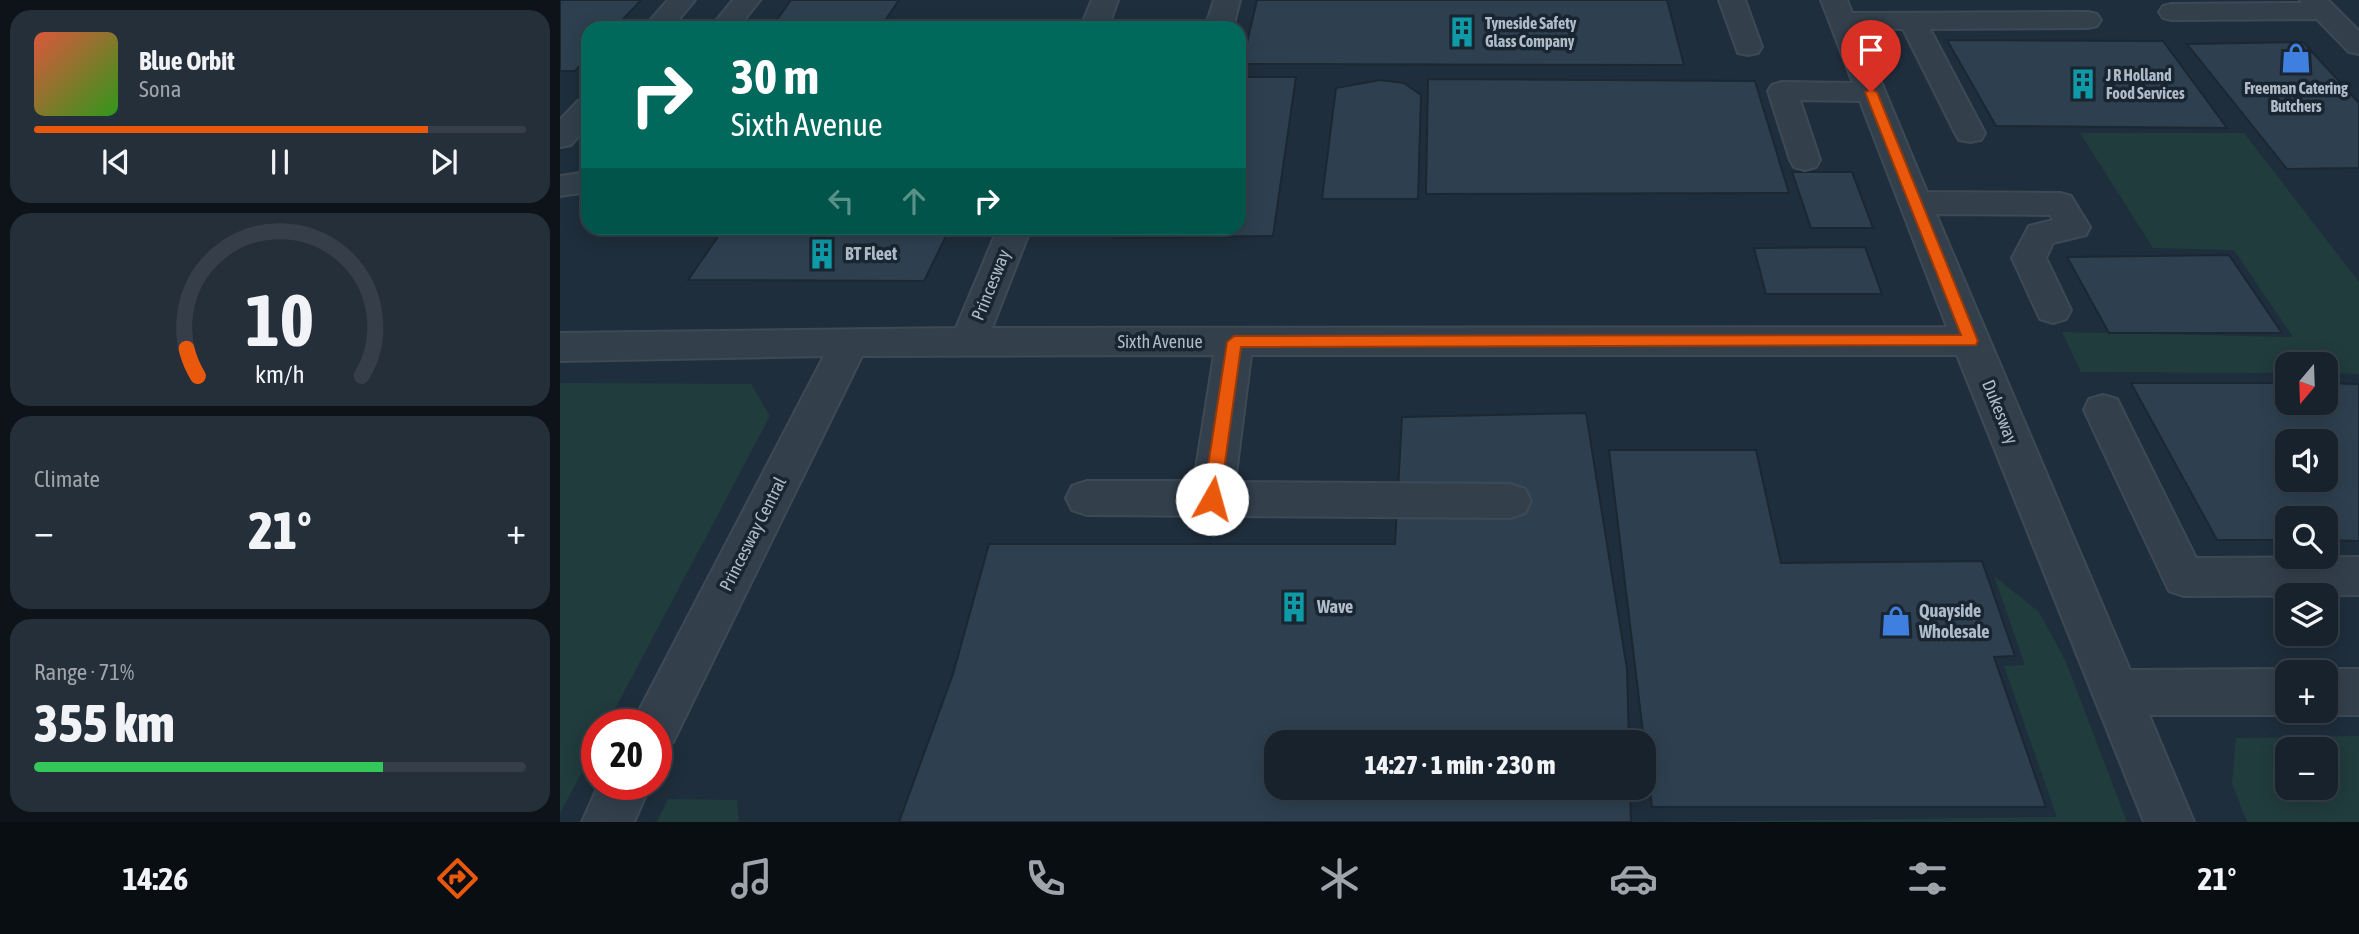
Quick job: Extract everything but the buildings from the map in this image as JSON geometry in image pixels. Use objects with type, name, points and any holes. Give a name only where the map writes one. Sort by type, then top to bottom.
[{"type":"street","points":[[663,21],[682,0]]},
{"type":"street","points":[[730,21],[747,0]]},
{"type":"street","points":[[1097,21],[1105,0]]},
{"type":"street","points":[[1221,21],[1227,0]]},
{"type":"street","points":[[1732,0],[1748,47]]},
{"type":"street","points":[[2172,12],[2318,5],[2359,46]]},
{"type":"street","points":[[1839,11],[1913,21],[2088,20]]},
{"type":"street","name":"Dukesway","points":[[1839,11],[1970,341],[2169,822]]},
{"type":"street","points":[[1913,21],[1970,133]]},
{"type":"street","points":[[1805,160],[1782,91],[1871,92]]},
{"type":"street","points":[[560,138],[581,115]]},
{"type":"street","points":[[560,186],[581,183]]},
{"type":"street","points":[[1915,202],[2060,204],[2074,227],[2041,234],[2029,258],[2053,310]]},
{"type":"street","name":"Princesway","points":[[968,342],[1011,235]]},
{"type":"street","name":"Sixth Avenue","points":[[560,347],[850,342],[1970,341]]},
{"type":"street","name":"Princesway Central","points":[[664,709],[850,342]]},
{"type":"street","points":[[1212,499],[1234,342]]},
{"type":"street","points":[[2103,411],[2184,576],[2359,576]]},
{"type":"street","points":[[1087,498],[1510,501]]},
{"type":"street","points":[[2116,693],[2275,692]]},
{"type":"street","points":[[2338,692],[2359,692]]},
{"type":"street","points":[[607,822],[618,800]]},
{"type":"green space","points":[[2080,133],[2244,133],[2359,282],[2359,374],[2338,373],[2338,352],[2275,352],[2275,373],[2081,372],[2062,332],[2293,337],[2234,250],[2153,248]]},
{"type":"green space","points":[[560,383],[751,384],[770,416],[615,709],[581,709],[581,774],[560,813]]},
{"type":"green space","points":[[1994,576],[2039,612],[2066,662],[2127,822],[1654,822],[2057,817],[2004,666],[2025,665]]},
{"type":"green space","points":[[2359,736],[2359,822],[2247,822],[2232,784],[2236,738],[2275,737],[2275,800],[2338,800],[2338,737],[2298,737]]},
{"type":"green space","points":[[668,800],[737,800],[739,822],[657,822]]},
{"type":"place","name":"Tyneside Safety Glass Company","points":[[1462,32]]},
{"type":"place","name":"Freeman Catering Butchers","points":[[2296,58]]},
{"type":"place","name":"J R Holland Food Services","points":[[2083,84]]},
{"type":"place","name":"BT Fleet","points":[[822,254]]},
{"type":"place","name":"Wave","points":[[1294,607]]},
{"type":"place","name":"Quayside Wholesale","points":[[1896,621]]},
{"type":"route","points":[[1212,499],[1234,342],[1970,341],[1871,92]]}]
